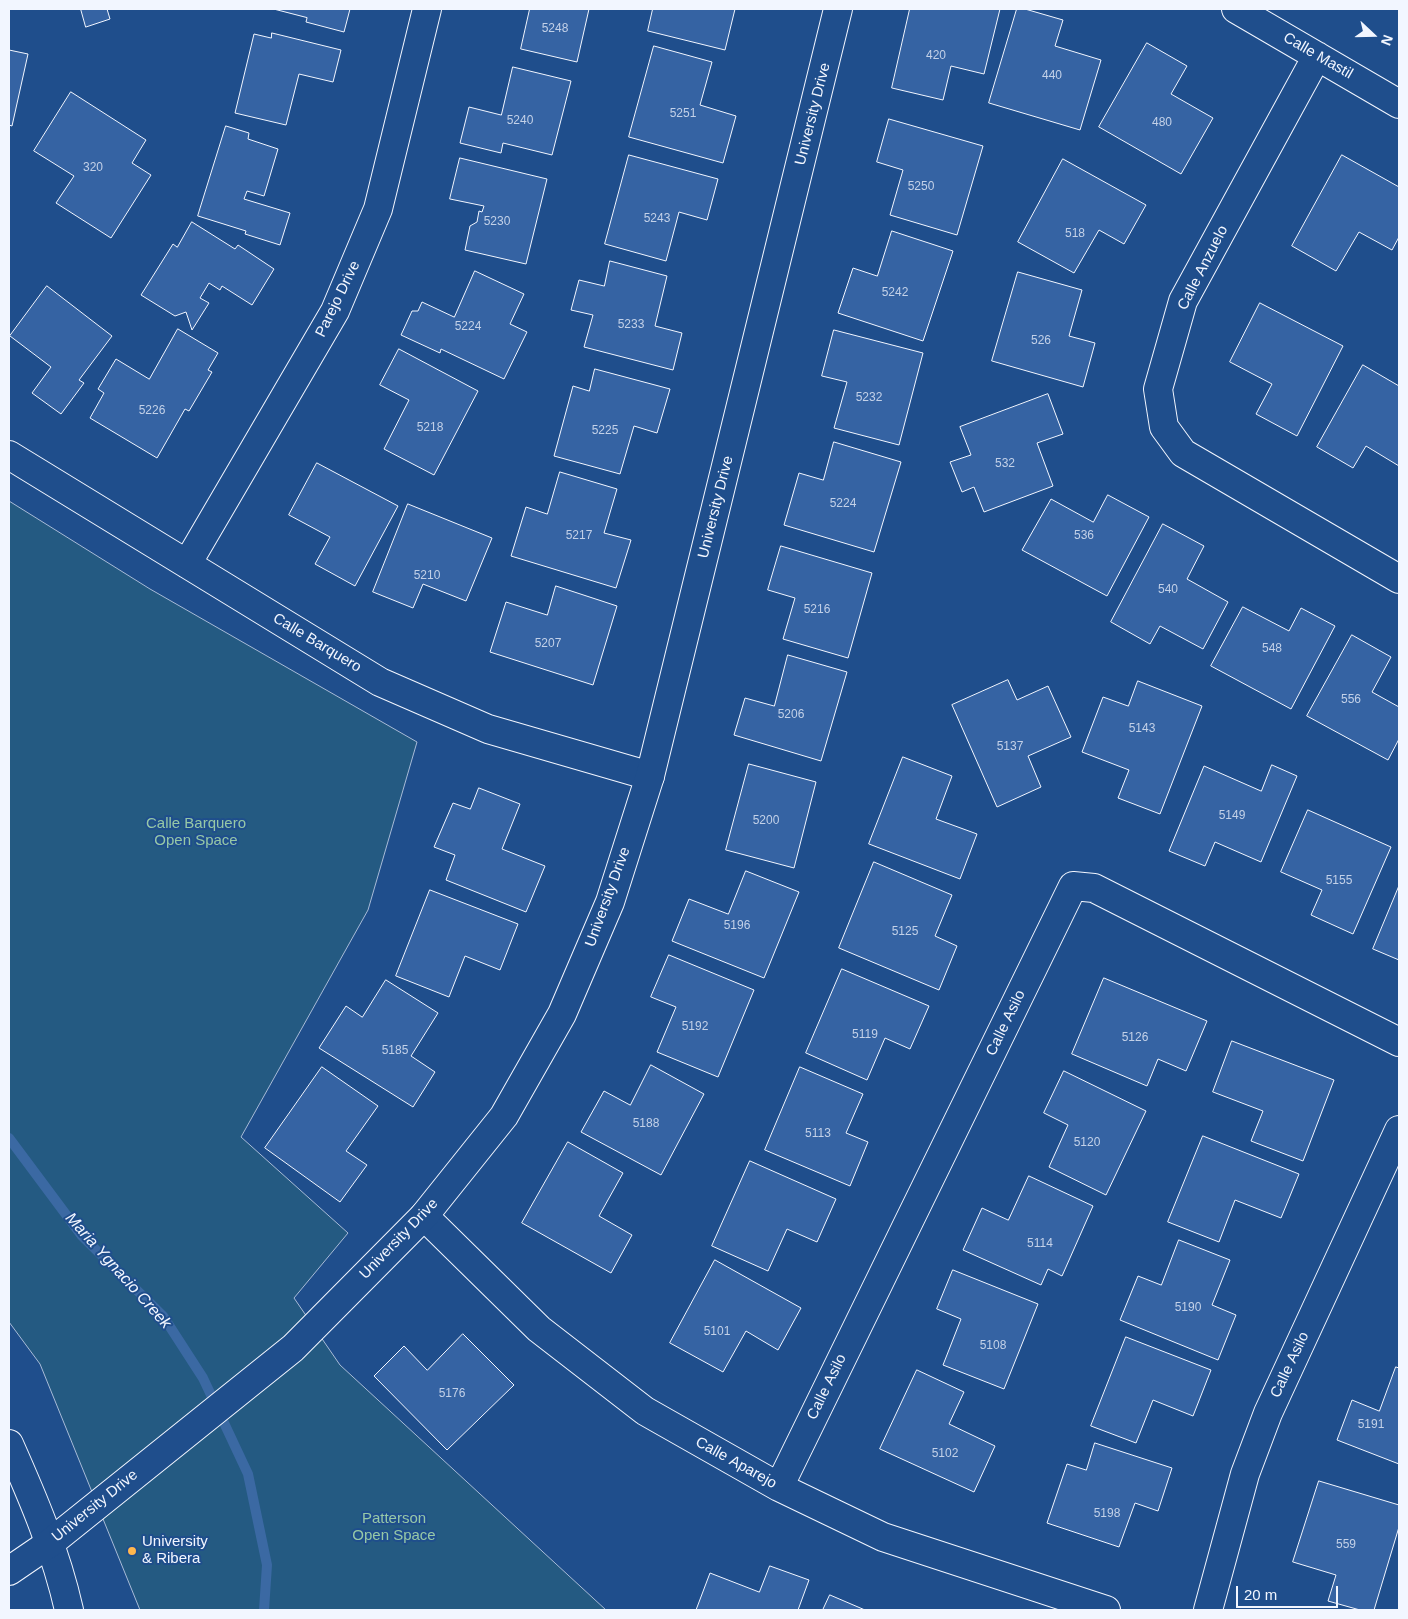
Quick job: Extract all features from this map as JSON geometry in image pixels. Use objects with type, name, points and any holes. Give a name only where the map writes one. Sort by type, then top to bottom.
[{"type":"street","name":"Parejo Drive","points":[[187,564],[335,311],[378,209],[427,9]]},
{"type":"street","name":"University Drive","points":[[9,1571],[50,1543],[293,1348],[424,1216],[504,1116],[562,1014],[610,902],[650,776],[838,9]]},
{"type":"street","name":"Calle Mastil","points":[[1236,9],[1399,104]]},
{"type":"street","name":"Calle Anzuelo","points":[[1317,56],[1183,301],[1158,389],[1164,427],[1183,453],[1399,579]]},
{"type":"street","name":"Calle Barquero","points":[[9,455],[380,682],[488,729],[650,776]]},
{"type":"street","name":"Calle Asilo","points":[[779,1487],[1073,886],[1094,888],[1399,1042]]},
{"type":"street","name":"Calle Asilo","points":[[1208,1610],[1245,1474],[1268,1413],[1399,1130]]},
{"type":"street","name":"Calle Aparejo","points":[[424,1216],[539,1329],[644,1411],[779,1487],[883,1537],[1106,1610]]},
{"type":"street","points":[[9,1444],[33,1497],[50,1543],[69,1610]]},
{"type":"green space","points":[[9,501],[150,589],[417,742],[368,910],[241,1137],[348,1233],[294,1298],[340,1365],[606,1610],[140,1610],[40,1364],[9,1322]]},
{"type":"building","points":[[81,9],[107,9],[110,19],[86,27]]},
{"type":"building","points":[[274,9],[350,9],[344,32],[306,22],[307,18]]},
{"type":"building","points":[[530,9],[589,9],[577,62],[521,49]]},
{"type":"building","points":[[653,9],[735,9],[725,50],[648,31]]},
{"type":"building","points":[[910,9],[1000,9],[984,74],[951,66],[943,100],[892,88]]},
{"type":"building","points":[[1017,9],[1025,9],[1063,20],[1055,46],[1101,60],[1080,130],[989,103]]},
{"type":"building","points":[[272,33],[341,50],[333,82],[299,74],[286,125],[235,113],[254,34],[271,38]]},
{"type":"building","points":[[1147,43],[1187,66],[1171,94],[1213,118],[1181,174],[1099,127]]},
{"type":"building","points":[[654,46],[712,62],[700,105],[736,116],[723,163],[629,137]]},
{"type":"building","points":[[9,50],[28,54],[12,126],[9,125]]},
{"type":"building","points":[[513,67],[571,81],[552,155],[503,143],[501,153],[460,143],[469,107],[501,115]]},
{"type":"building","points":[[71,92],[146,140],[132,163],[151,175],[111,238],[56,203],[74,176],[34,151]]},
{"type":"building","points":[[889,119],[983,146],[957,235],[890,215],[903,170],[877,162]]},
{"type":"building","points":[[226,126],[249,133],[248,139],[278,149],[264,196],[247,191],[244,199],[290,213],[280,245],[245,234],[246,231],[198,216]]},
{"type":"building","points":[[629,155],[718,179],[707,220],[679,212],[666,261],[605,244]]},
{"type":"building","points":[[1342,155],[1399,187],[1399,237],[1392,250],[1359,232],[1336,271],[1292,246]]},
{"type":"building","points":[[460,158],[547,179],[526,264],[465,250],[470,226],[477,222],[479,211],[482,212],[484,206],[450,199]]},
{"type":"building","points":[[1063,159],[1146,205],[1124,244],[1099,230],[1074,273],[1018,242]]},
{"type":"building","points":[[192,222],[235,249],[238,245],[274,269],[252,305],[222,286],[220,290],[209,283],[200,298],[209,303],[192,330],[186,312],[175,316],[141,295],[173,244],[177,247]]},
{"type":"building","points":[[892,231],[953,251],[923,341],[838,313],[853,268],[877,276]]},
{"type":"building","points":[[610,261],[667,276],[655,326],[682,333],[673,370],[584,347],[593,315],[571,310],[579,280],[604,286]]},
{"type":"building","points":[[475,271],[524,294],[510,324],[527,332],[504,379],[441,349],[440,353],[401,335],[412,311],[418,311],[422,302],[454,317]]},
{"type":"building","points":[[1018,272],[1082,290],[1069,336],[1095,343],[1083,387],[992,361]]},
{"type":"building","points":[[47,286],[112,336],[79,380],[84,383],[61,414],[32,393],[51,367],[10,336]]},
{"type":"building","points":[[1260,303],[1343,346],[1297,436],[1256,414],[1272,384],[1230,362]]},
{"type":"building","points":[[178,329],[218,353],[208,370],[212,372],[189,411],[185,409],[157,458],[90,418],[104,393],[98,389],[116,359],[149,379]]},
{"type":"building","points":[[834,330],[923,353],[899,445],[834,428],[847,382],[822,376]]},
{"type":"building","points":[[399,349],[478,391],[434,475],[384,449],[409,400],[380,385]]},
{"type":"building","points":[[1363,365],[1399,386],[1399,466],[1366,446],[1353,468],[1317,447]]},
{"type":"building","points":[[595,369],[670,389],[657,433],[634,426],[620,474],[554,456],[573,386],[589,391]]},
{"type":"building","points":[[1048,394],[1063,434],[1037,443],[1053,486],[984,512],[974,487],[962,492],[950,462],[971,455],[960,427]]},
{"type":"building","points":[[834,442],[901,462],[874,552],[784,525],[799,473],[823,480]]},
{"type":"building","points":[[317,463],[398,506],[355,586],[315,564],[330,537],[289,515]]},
{"type":"building","points":[[560,472],[617,489],[604,533],[631,540],[616,588],[511,556],[526,507],[547,514]]},
{"type":"building","points":[[1108,495],[1149,517],[1107,596],[1022,550],[1051,499],[1093,522]]},
{"type":"building","points":[[408,504],[492,538],[466,601],[423,584],[413,608],[373,592]]},
{"type":"building","points":[[1163,524],[1204,546],[1187,579],[1228,602],[1203,649],[1160,626],[1150,644],[1111,622]]},
{"type":"building","points":[[781,546],[872,573],[848,658],[783,639],[795,598],[768,590]]},
{"type":"building","points":[[556,586],[617,606],[593,685],[490,652],[506,602],[547,615]]},
{"type":"building","points":[[1243,607],[1289,631],[1301,608],[1335,626],[1291,709],[1211,666]]},
{"type":"building","points":[[1352,635],[1391,657],[1372,692],[1399,707],[1399,739],[1388,760],[1307,716]]},
{"type":"building","points":[[788,655],[847,672],[821,761],[734,735],[745,698],[774,706]]},
{"type":"building","points":[[1008,680],[1017,700],[1048,686],[1071,737],[1028,756],[1041,787],[997,807],[952,705]]},
{"type":"building","points":[[1138,681],[1202,706],[1160,814],[1118,798],[1129,770],[1082,752],[1103,697],[1128,706]]},
{"type":"building","points":[[903,757],[952,776],[936,819],[977,834],[960,879],[869,844]]},
{"type":"building","points":[[749,764],[816,782],[794,868],[726,850]]},
{"type":"building","points":[[1272,765],[1297,776],[1261,862],[1215,842],[1205,866],[1169,851],[1204,766],[1261,791]]},
{"type":"building","points":[[479,788],[520,804],[502,849],[545,866],[526,912],[446,880],[455,855],[434,847],[453,803],[470,809]]},
{"type":"building","points":[[1308,810],[1391,847],[1353,934],[1311,915],[1322,890],[1281,872]]},
{"type":"building","points":[[874,862],[952,895],[935,936],[957,946],[939,990],[839,948]]},
{"type":"building","points":[[746,871],[799,892],[764,978],[672,941],[689,899],[728,914]]},
{"type":"building","points":[[1399,886],[1399,960],[1373,949]]},
{"type":"building","points":[[430,890],[518,924],[500,970],[465,956],[449,997],[396,976]]},
{"type":"building","points":[[669,955],[754,990],[718,1077],[657,1052],[676,1007],[651,997]]},
{"type":"building","points":[[842,969],[929,1006],[910,1049],[885,1038],[867,1080],[806,1053]]},
{"type":"building","points":[[1104,978],[1207,1021],[1186,1071],[1158,1059],[1147,1086],[1072,1054]]},
{"type":"building","points":[[386,980],[438,1013],[411,1056],[435,1072],[413,1107],[319,1048],[346,1006],[362,1017]]},
{"type":"building","points":[[1232,1041],[1334,1080],[1303,1161],[1251,1141],[1263,1111],[1213,1092]]},
{"type":"building","points":[[651,1065],[704,1094],[661,1175],[581,1132],[604,1091],[630,1105]]},
{"type":"building","points":[[322,1067],[378,1106],[346,1151],[367,1165],[340,1202],[265,1148]]},
{"type":"building","points":[[800,1067],[863,1094],[846,1133],[868,1142],[850,1186],[765,1150]]},
{"type":"building","points":[[1064,1071],[1146,1111],[1106,1195],[1049,1167],[1068,1125],[1044,1113]]},
{"type":"building","points":[[1203,1136],[1299,1174],[1281,1218],[1235,1200],[1219,1242],[1168,1222]]},
{"type":"building","points":[[568,1142],[623,1173],[599,1216],[632,1235],[611,1273],[522,1223]]},
{"type":"building","points":[[750,1161],[836,1199],[817,1242],[787,1229],[768,1271],[712,1246]]},
{"type":"building","points":[[1029,1176],[1093,1206],[1062,1276],[1048,1269],[1041,1285],[963,1250],[982,1208],[1008,1220]]},
{"type":"building","points":[[1179,1240],[1230,1260],[1212,1305],[1236,1315],[1218,1360],[1120,1320],[1138,1276],[1161,1285]]},
{"type":"building","points":[[715,1260],[801,1308],[778,1350],[746,1331],[723,1372],[670,1343]]},
{"type":"building","points":[[953,1270],[1038,1304],[1004,1389],[943,1365],[961,1319],[937,1309]]},
{"type":"building","points":[[463,1334],[514,1385],[447,1450],[374,1376],[404,1346],[427,1370]]},
{"type":"building","points":[[1126,1337],[1211,1370],[1193,1416],[1153,1400],[1136,1443],[1091,1426]]},
{"type":"building","points":[[1396,1367],[1399,1368],[1399,1464],[1337,1440],[1352,1400],[1379,1411]]},
{"type":"building","points":[[917,1370],[964,1392],[949,1424],[995,1446],[974,1492],[880,1449]]},
{"type":"building","points":[[1095,1443],[1172,1468],[1158,1511],[1135,1503],[1119,1547],[1047,1523],[1067,1464],[1086,1470]]},
{"type":"building","points":[[1319,1481],[1399,1505],[1399,1527],[1374,1610],[1360,1610],[1328,1601],[1336,1575],[1293,1562]]},
{"type":"building","points":[[770,1566],[809,1580],[798,1610],[696,1610],[710,1573],[759,1592]]},
{"type":"building","points":[[830,1595],[865,1610],[823,1610]]},
{"type":"waterway","name":"Maria Ygnacio Creek","points":[[9,1138],[82,1236],[163,1316],[203,1378],[248,1474],[267,1565],[264,1610]]},
{"type":"place","name":"University & Ribera","points":[[132,1551]]},
{"type":"park label","name":"Calle Barquero Open Space","points":[[196,832]]},
{"type":"park label","name":"Patterson Open Space","points":[[394,1528]]}]
